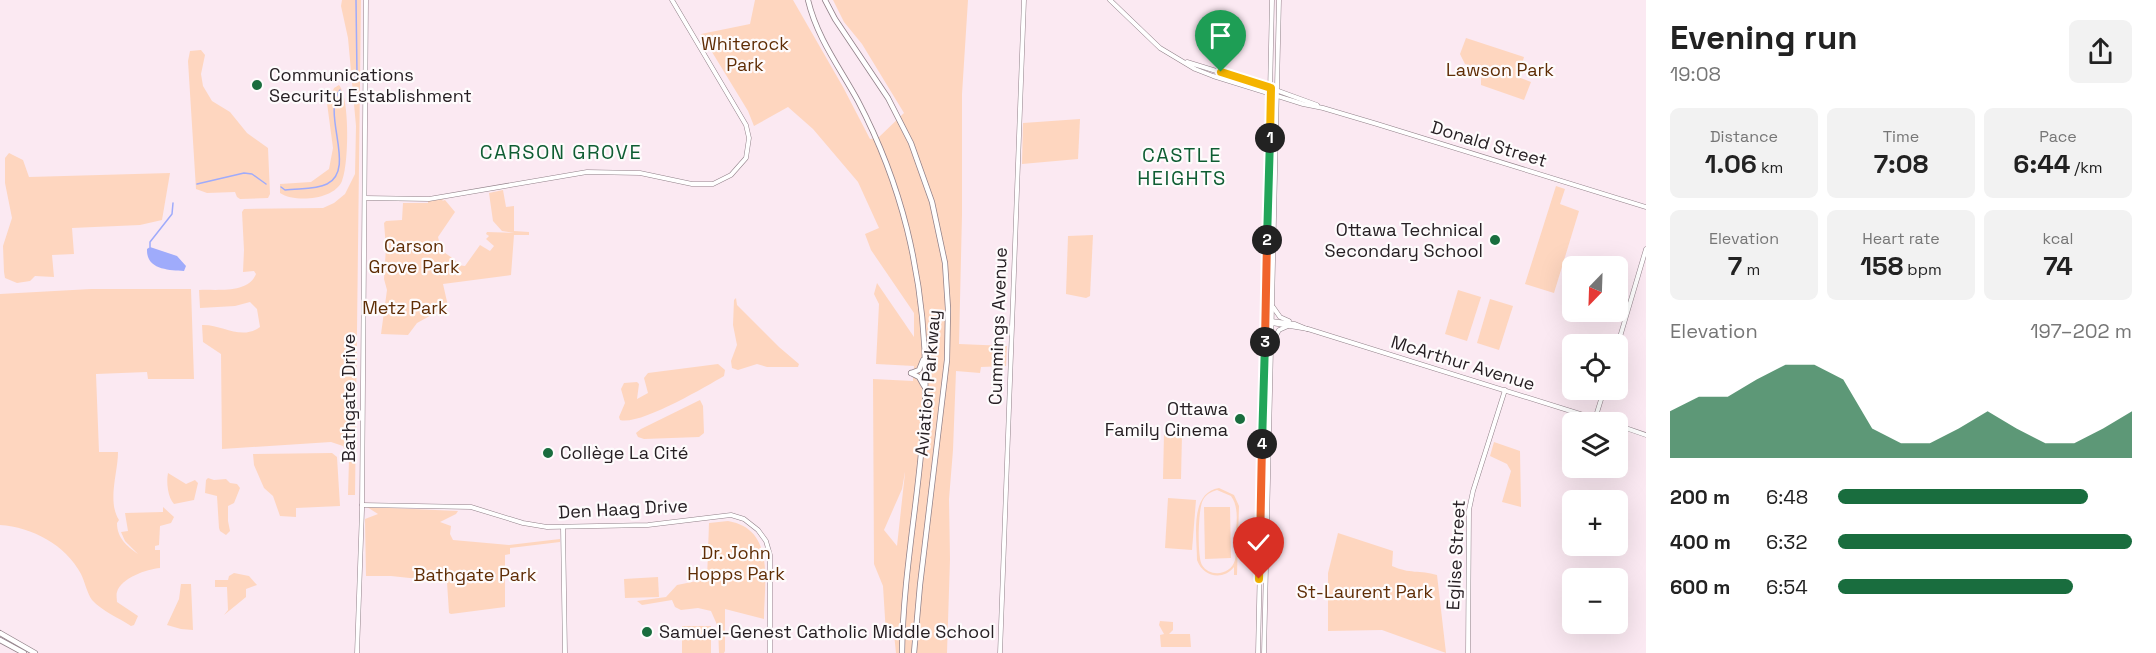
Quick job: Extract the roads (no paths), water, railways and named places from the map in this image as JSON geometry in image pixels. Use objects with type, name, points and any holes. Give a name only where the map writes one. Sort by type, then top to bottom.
[{"type":"main road","name":"Aviation Parkway","points":[[808,0],[821,36],[870,127],[896,191],[917,276],[925,355],[925,391],[902,652]]},
{"type":"main road","name":"Aviation Parkway","points":[[825,0],[835,19],[884,92],[908,137],[929,191],[945,263],[948,309],[947,360],[914,652]]},
{"type":"main road","points":[[925,355],[919,370],[911,374],[920,379],[925,391]]},
{"type":"main road","points":[[0,633],[35,653]]},
{"type":"main road","points":[[0,640],[24,653]]},
{"type":"main road","points":[[902,652],[914,652]]},
{"type":"street","name":"Bathgate Drive","points":[[357,653],[362,505],[366,0]]},
{"type":"street","points":[[365,198],[428,199],[587,172],[639,173],[703,185],[726,179],[746,158],[749,138],[746,125],[672,0]]},
{"type":"street","name":"Cummings Avenue","points":[[1000,653],[1024,0]]},
{"type":"street","name":"Donald Street","points":[[1110,0],[1160,48],[1181,61],[1213,76],[1323,108]]},
{"type":"street","points":[[1258,653],[1272,0]]},
{"type":"street","points":[[1264,653],[1279,0]]},
{"type":"street","name":"Donald Street","points":[[1181,61],[1271,88],[1323,108],[1646,207]]},
{"type":"street","points":[[1621,334],[1646,249]]},
{"type":"street","points":[[1272,306],[1280,317],[1295,324]]},
{"type":"street","name":"McArthur Avenue","points":[[1265,322],[1295,324],[1308,330]]},
{"type":"street","name":"McArthur Avenue","points":[[1272,322],[1308,330],[1573,412]]},
{"type":"street","points":[[1271,345],[1278,330],[1289,326]]},
{"type":"street","name":"Eglise Street","points":[[1468,653],[1469,510],[1505,390]]},
{"type":"street","points":[[1628,429],[1646,435]]},
{"type":"street","name":"Den Haag Drive","points":[[362,505],[471,507],[523,524],[563,527],[648,525],[731,515],[748,521],[762,535],[770,555],[770,653]]},
{"type":"street","points":[[563,527],[565,653]]},
{"type":"water","points":[[150,247],[177,256],[186,266],[184,271],[154,265],[148,256],[147,249]]},
{"type":"waterway","points":[[353,80],[357,75],[356,0]]},
{"type":"waterway","points":[[281,187],[285,190],[317,187],[327,184],[335,177],[339,166],[339,154],[334,113],[335,100],[340,90]]},
{"type":"waterway","points":[[197,184],[244,173],[252,174],[266,184]]},
{"type":"waterway","points":[[150,247],[150,242],[172,214],[173,203]]},
{"type":"place","name":"Communications Security Establishment","points":[[257,85]]},
{"type":"place","name":"Ottawa Technical Secondary School","points":[[1495,240]]},
{"type":"place","name":"Ottawa Family Cinema","points":[[1240,419]]},
{"type":"place","name":"Collège La Cité","points":[[548,453]]},
{"type":"place","name":"Samuel-Genest Catholic Middle School","points":[[647,632]]},
{"type":"district","name":"CARSON GROVE","points":[[561,152]]},
{"type":"district","name":"CASTLE HEIGHTS","points":[[1182,166]]},
{"type":"park label","name":"Whiterock Park","points":[[745,54]]},
{"type":"park label","name":"Lawson Park","points":[[1500,70]]},
{"type":"park label","name":"Carson Grove Park","points":[[414,256]]},
{"type":"park label","name":"Metz Park","points":[[405,308]]},
{"type":"park label","name":"Dr. John Hopps Park","points":[[736,563]]},
{"type":"park label","name":"Bathgate Park","points":[[475,575]]},
{"type":"park label","name":"St-Laurent Park","points":[[1365,592]]}]
